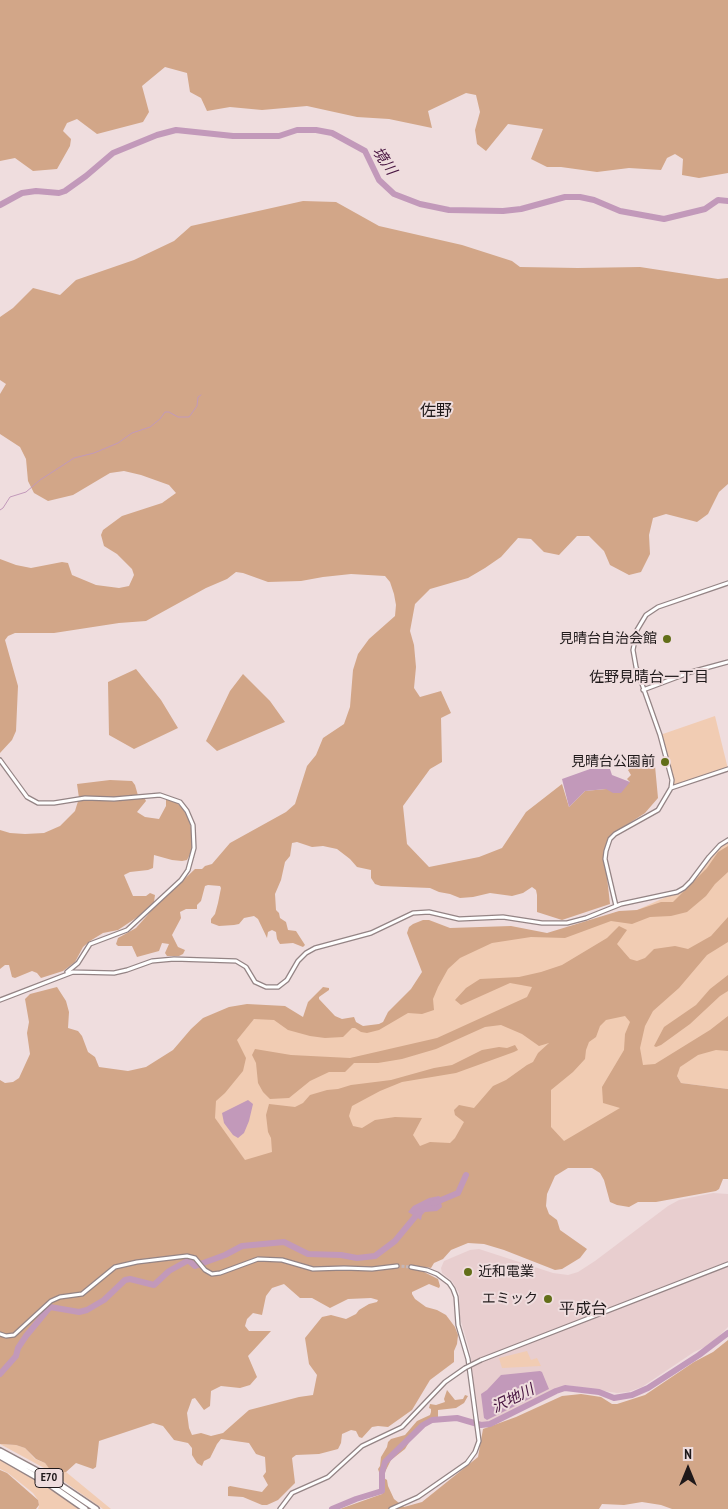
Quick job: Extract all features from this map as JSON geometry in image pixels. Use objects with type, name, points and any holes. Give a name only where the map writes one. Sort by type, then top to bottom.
[{"type":"highway","name":"E70","points":[[0,1451],[50,1478],[96,1509]]},
{"type":"highway","name":"E70","points":[[0,1456],[49,1484],[85,1509]]},
{"type":"street","points":[[616,906],[605,859],[607,846],[615,834],[658,810],[671,788],[672,780],[660,735],[636,667],[633,650],[637,630],[646,615],[658,607],[728,583]]},
{"type":"street","points":[[644,690],[691,672],[728,662]]},
{"type":"street","points":[[0,760],[27,797],[38,803],[54,803],[85,798],[114,799],[160,795],[180,802],[187,811],[193,825],[194,848],[188,870],[181,880],[127,930],[90,944],[74,968],[62,975]]},
{"type":"street","points":[[671,788],[728,770]]},
{"type":"street","points":[[0,1000],[73,972],[121,972],[160,960],[230,961],[243,964],[255,982],[272,988],[283,984],[298,961],[315,948],[371,933],[413,913],[429,912],[459,919],[503,917],[556,924],[586,918],[640,899],[677,892],[691,881],[709,857],[720,845],[728,840]]},
{"type":"street","points":[[0,1334],[6,1336],[14,1335],[51,1301],[60,1297],[82,1294],[115,1267],[137,1262],[187,1256],[195,1258],[204,1270],[212,1274],[220,1273],[258,1259],[282,1260],[313,1269],[380,1269],[397,1266]]},
{"type":"street","points":[[280,1509],[292,1493],[328,1477],[362,1446],[402,1427],[445,1382],[465,1368],[481,1360],[728,1264]]},
{"type":"street","points":[[391,1509],[418,1497],[467,1463],[477,1447],[479,1435],[466,1350],[456,1318],[456,1297],[453,1289],[438,1274],[411,1266]]},
{"type":"shaded area","points":[[0,0],[728,0],[728,173],[699,178],[682,175],[683,159],[675,154],[667,158],[661,170],[629,168],[597,172],[547,167],[531,159],[543,129],[508,124],[486,151],[477,144],[475,130],[480,112],[476,95],[466,93],[428,111],[432,128],[389,119],[357,117],[307,106],[262,110],[230,107],[207,111],[201,98],[190,92],[187,73],[165,67],[142,86],[149,112],[143,122],[97,134],[77,119],[67,123],[63,131],[71,139],[70,146],[57,169],[33,171],[15,158],[0,161]]},
{"type":"shaded area","points":[[303,201],[336,202],[379,226],[462,245],[512,261],[520,267],[640,267],[718,279],[728,278],[728,484],[719,492],[708,514],[697,522],[666,514],[653,518],[649,535],[650,554],[641,572],[629,575],[610,565],[604,551],[589,536],[577,536],[559,555],[544,552],[531,539],[518,538],[501,557],[485,568],[468,578],[430,589],[415,604],[410,631],[414,645],[416,667],[414,688],[420,697],[441,691],[451,713],[441,718],[442,762],[430,769],[403,806],[407,844],[429,867],[479,857],[502,848],[526,812],[562,784],[569,807],[585,791],[606,789],[630,782],[627,779],[631,775],[628,770],[643,759],[649,758],[655,766],[658,798],[645,813],[610,839],[605,859],[610,904],[562,920],[537,912],[536,890],[532,887],[523,893],[512,896],[490,893],[460,898],[430,888],[381,886],[375,884],[371,878],[371,870],[357,867],[337,849],[323,846],[312,847],[297,842],[292,843],[290,856],[285,862],[281,880],[275,894],[276,910],[280,918],[286,922],[288,930],[296,931],[305,945],[303,947],[293,943],[280,944],[276,932],[272,930],[268,932],[267,938],[258,919],[254,916],[244,918],[239,924],[234,925],[219,926],[211,923],[221,888],[220,886],[208,885],[205,886],[197,909],[186,909],[180,912],[181,918],[172,935],[178,947],[185,950],[183,954],[167,956],[165,953],[169,944],[162,943],[159,951],[137,957],[132,946],[118,946],[116,944],[118,938],[136,928],[195,869],[202,869],[212,864],[230,843],[286,812],[295,804],[307,766],[316,755],[323,738],[344,724],[350,707],[353,670],[358,654],[369,639],[395,616],[394,594],[390,582],[385,576],[351,574],[301,581],[268,582],[236,572],[227,579],[206,588],[146,621],[119,623],[54,633],[15,633],[8,636],[5,640],[18,686],[16,731],[12,740],[0,753],[0,559],[31,568],[62,562],[68,563],[72,575],[96,585],[119,588],[129,586],[134,575],[132,569],[117,554],[104,546],[101,535],[103,530],[122,516],[162,503],[176,493],[169,485],[124,471],[110,473],[73,495],[48,501],[34,493],[28,481],[26,459],[20,447],[0,434],[0,394],[6,384],[0,380],[0,317],[13,308],[33,288],[60,295],[76,280],[134,260],[174,241],[191,226]]},
{"type":"shaded area","points":[[136,669],[161,700],[178,728],[134,749],[109,735],[108,682]]},
{"type":"shaded area","points":[[243,674],[270,701],[285,722],[217,751],[206,741],[230,691]]},
{"type":"shaded area","points":[[715,716],[728,769],[671,788],[672,779],[660,735]]},
{"type":"shaded area","points":[[110,780],[132,781],[139,799],[145,799],[146,801],[137,812],[145,817],[159,819],[166,806],[166,798],[175,801],[183,809],[189,820],[193,848],[187,860],[172,860],[154,855],[153,868],[130,872],[124,875],[133,896],[146,896],[150,893],[155,895],[154,902],[139,916],[118,930],[103,933],[90,941],[83,947],[75,962],[63,971],[41,978],[32,971],[15,978],[12,977],[9,965],[5,965],[0,969],[0,830],[10,833],[44,833],[60,826],[75,811],[79,798],[77,784]]},
{"type":"shaded area","points":[[728,840],[728,1089],[681,1083],[677,1076],[540,1174],[271,1157],[246,1162],[209,1112],[236,1043],[237,1027],[261,1016],[357,1026],[367,1030],[386,1021],[475,944],[520,933],[558,933],[624,916],[679,891],[691,881],[709,857]]},
{"type":"shaded area","points":[[728,846],[728,872],[706,896],[687,912],[671,916],[650,917],[632,924],[611,921],[565,938],[531,937],[492,943],[460,958],[448,969],[433,999],[434,1010],[422,1014],[408,1013],[379,1030],[367,1033],[352,1028],[343,1037],[325,1038],[288,1030],[274,1020],[254,1019],[237,1040],[246,1058],[243,1071],[216,1101],[215,1118],[245,1160],[272,1152],[266,1115],[269,1104],[295,1107],[303,1103],[310,1095],[327,1090],[391,1080],[452,1065],[482,1050],[499,1047],[507,1048],[515,1045],[518,1050],[514,1052],[456,1073],[402,1082],[352,1106],[349,1116],[353,1126],[362,1128],[375,1120],[395,1117],[422,1118],[413,1135],[420,1146],[430,1142],[450,1143],[464,1122],[455,1115],[454,1110],[459,1105],[474,1108],[493,1086],[506,1080],[533,1062],[538,1053],[549,1043],[539,1046],[522,1034],[501,1025],[485,1027],[436,1049],[402,1059],[378,1063],[354,1063],[345,1072],[329,1072],[310,1081],[289,1098],[270,1099],[258,1083],[256,1063],[252,1055],[255,1049],[291,1055],[350,1058],[437,1038],[527,997],[532,987],[510,983],[461,1005],[455,1000],[466,988],[480,979],[519,977],[562,965],[607,938],[619,926],[627,930],[617,944],[630,959],[637,961],[645,958],[654,949],[675,946],[688,949],[711,936],[728,917],[728,942],[707,955],[679,988],[653,1011],[645,1026],[640,1048],[643,1065],[655,1064],[710,1030],[728,1016],[728,1051],[716,1050],[698,1055],[680,1067],[677,1076],[681,1083],[728,1089],[728,1179],[723,1179],[719,1189],[656,1202],[638,1202],[629,1207],[610,1202],[604,1180],[600,1173],[592,1168],[568,1168],[555,1176],[547,1194],[546,1206],[549,1214],[557,1220],[560,1230],[587,1249],[580,1258],[562,1269],[555,1270],[504,1250],[484,1244],[468,1243],[451,1250],[443,1259],[434,1263],[431,1268],[426,1267],[424,1272],[438,1279],[439,1288],[429,1284],[412,1292],[412,1294],[415,1299],[426,1307],[446,1315],[455,1327],[458,1335],[454,1351],[454,1362],[430,1380],[412,1410],[388,1427],[372,1427],[362,1438],[359,1437],[356,1431],[351,1430],[342,1434],[338,1449],[319,1454],[296,1455],[292,1458],[295,1483],[278,1500],[267,1505],[262,1505],[243,1497],[228,1496],[228,1487],[230,1486],[262,1492],[268,1485],[263,1476],[266,1472],[265,1457],[256,1454],[249,1443],[221,1439],[210,1458],[204,1461],[202,1466],[197,1463],[192,1455],[192,1448],[188,1443],[174,1440],[163,1426],[153,1423],[99,1441],[96,1467],[93,1469],[76,1463],[66,1472],[57,1473],[51,1471],[45,1463],[36,1459],[25,1448],[16,1445],[0,1444],[0,1080],[5,1083],[13,1082],[19,1078],[30,1054],[27,1033],[29,1022],[25,999],[30,994],[57,987],[66,1001],[69,1012],[68,1028],[78,1031],[82,1036],[88,1052],[95,1057],[99,1067],[128,1071],[146,1067],[173,1050],[203,1018],[229,1007],[247,1004],[285,1006],[303,1017],[308,1002],[323,987],[329,988],[329,990],[319,999],[335,1016],[342,1019],[354,1017],[356,1022],[363,1026],[379,1024],[383,1022],[388,1012],[411,989],[422,972],[407,933],[409,927],[413,924],[429,920],[450,928],[511,926],[547,933],[619,911],[637,910],[661,902],[673,902],[707,868],[718,852]],"holes":[[[625,1016],[630,1022],[625,1034],[624,1050],[602,1087],[603,1103],[620,1108],[564,1141],[551,1127],[551,1090],[573,1072],[585,1059],[589,1042],[596,1037],[600,1026],[606,1020]],[[284,1284],[300,1298],[312,1298],[330,1308],[348,1299],[371,1298],[378,1300],[346,1319],[331,1315],[322,1317],[305,1338],[309,1364],[317,1375],[313,1395],[249,1410],[223,1433],[211,1436],[201,1433],[192,1435],[187,1413],[192,1399],[195,1398],[204,1410],[210,1406],[211,1391],[221,1386],[240,1388],[250,1385],[257,1377],[248,1356],[271,1331],[249,1331],[245,1326],[247,1319],[253,1313],[262,1315],[266,1296],[272,1288]]]},
{"type":"shaded area","points":[[728,975],[728,991],[690,1024],[661,1045],[654,1046],[664,1027],[696,1005],[710,989]]},
{"type":"shaded area","points":[[713,1193],[728,1194],[728,1327],[719,1336],[707,1346],[694,1352],[642,1387],[628,1392],[617,1393],[566,1385],[488,1423],[480,1423],[470,1352],[460,1318],[459,1293],[452,1281],[442,1273],[441,1268],[444,1261],[470,1250],[479,1249],[553,1273],[568,1275],[578,1272],[595,1261],[668,1206],[679,1200]]},
{"type":"shaded area","points":[[728,1340],[728,1509],[672,1509],[642,1502],[624,1505],[602,1504],[599,1509],[340,1509],[382,1494],[385,1490],[384,1478],[387,1480],[394,1499],[404,1507],[422,1502],[478,1457],[483,1429],[516,1417],[562,1396],[581,1394],[601,1397],[612,1404],[617,1404],[645,1395],[694,1362],[713,1352]]},
{"type":"shaded area","points":[[527,1351],[531,1360],[537,1358],[541,1366],[502,1368],[499,1358]]},
{"type":"shaded area","points":[[447,1390],[455,1400],[463,1399],[465,1395],[468,1396],[464,1403],[456,1408],[438,1410],[438,1417],[424,1422],[417,1429],[405,1449],[391,1460],[384,1474],[380,1475],[378,1469],[388,1442],[391,1439],[405,1435],[417,1421],[430,1415],[430,1404],[436,1405],[445,1402]]},
{"type":"shaded area","points":[[0,1444],[16,1445],[25,1448],[35,1459],[45,1463],[49,1468],[58,1472],[66,1472],[111,1509],[103,1509],[46,1469]]},
{"type":"shaded area","points":[[0,1459],[80,1509],[38,1509],[38,1500],[33,1493],[0,1469]]},
{"type":"shaded area","points":[[0,1470],[7,1473],[38,1500],[39,1505],[36,1509],[0,1509]]},
{"type":"water","points":[[590,769],[610,769],[612,775],[630,782],[621,793],[613,793],[606,789],[585,791],[569,807],[562,779]]},
{"type":"water","points":[[248,1100],[253,1104],[249,1121],[244,1133],[238,1138],[233,1135],[224,1123],[222,1113]]},
{"type":"water","points":[[439,1196],[442,1207],[437,1211],[425,1212],[421,1220],[408,1212],[413,1206],[429,1198]]},
{"type":"water","points":[[540,1371],[549,1389],[487,1420],[484,1418],[481,1394],[501,1375]]},
{"type":"waterway","name":"境川","points":[[0,205],[22,193],[36,191],[59,193],[65,191],[113,153],[157,135],[176,130],[233,136],[279,136],[297,130],[316,130],[332,133],[365,151],[379,180],[394,194],[420,204],[449,210],[503,211],[521,209],[565,197],[580,197],[594,200],[620,211],[664,219],[705,209],[718,200],[728,201]]},
{"type":"waterway","points":[[0,510],[10,497],[26,492],[40,480],[74,458],[94,453],[118,443],[132,433],[150,427],[165,412],[178,417],[189,417],[197,406],[198,397],[201,395]]},
{"type":"waterway","points":[[434,1203],[458,1193],[466,1175]]},
{"type":"waterway","points":[[0,1374],[16,1356],[18,1348],[26,1336],[50,1307],[79,1312],[87,1310],[104,1300],[125,1280],[130,1279],[154,1285],[169,1271],[187,1261],[195,1266],[225,1255],[242,1246],[284,1242],[308,1254],[341,1255],[357,1258],[375,1256],[395,1241],[419,1212]]},
{"type":"waterway","name":"沢地川","points":[[332,1509],[382,1491],[382,1473],[385,1462],[423,1425],[432,1420],[457,1418],[481,1425],[490,1424],[565,1388],[599,1392],[614,1398],[632,1395],[648,1388],[699,1355],[728,1333]]},
{"type":"tunnel","points":[[397,1266],[411,1267]]},
{"type":"place","name":"見晴台自治会館","points":[[667,639]]},
{"type":"place","name":"見晴台公園前","points":[[665,762]]},
{"type":"place","name":"近和電業","points":[[468,1272]]},
{"type":"place","name":"エミック","points":[[548,1299]]},
{"type":"district","name":"佐野","points":[[436,411]]},
{"type":"district","name":"佐野見晴台一丁目","points":[[649,678]]},
{"type":"district","name":"平成台","points":[[583,1309]]}]
